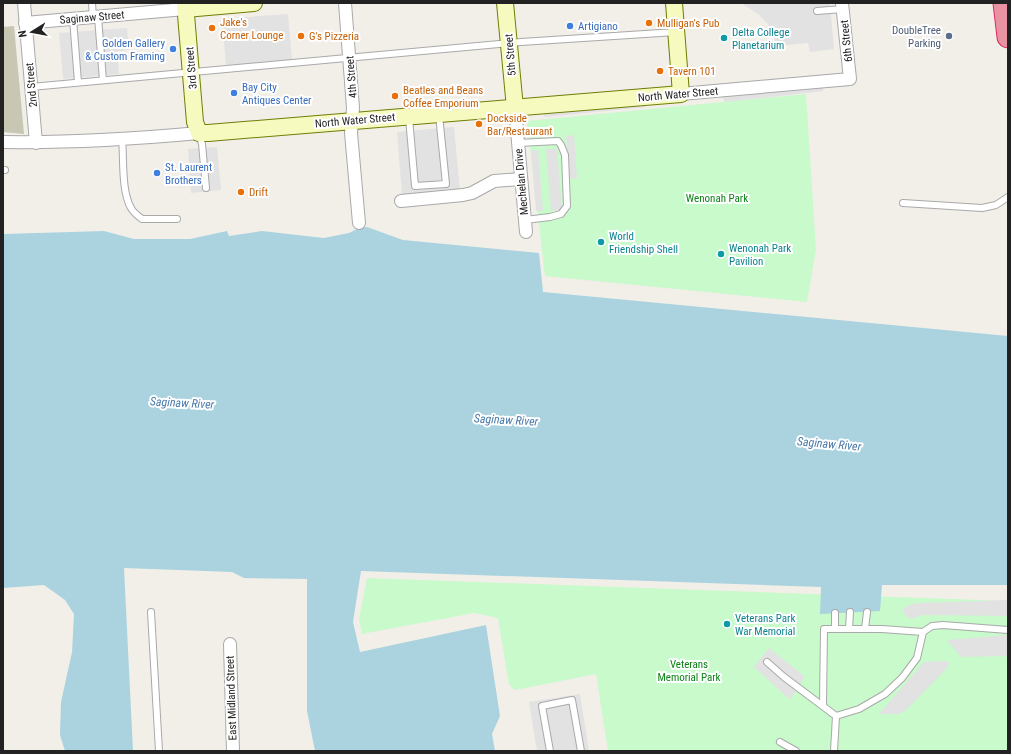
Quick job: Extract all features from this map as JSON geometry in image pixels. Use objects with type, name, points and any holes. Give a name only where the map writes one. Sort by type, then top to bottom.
[{"type":"highway","points":[[1004,3],[1008,37]]},
{"type":"street","name":"2nd Street","points":[[24,3],[36,143]]},
{"type":"street","name":"Saginaw Street","points":[[25,23],[95,17],[185,6],[254,3]]},
{"type":"street","name":"4th Street","points":[[345,3],[353,108],[351,134],[359,223]]},
{"type":"street","name":"5th Street","points":[[505,3],[515,108]]},
{"type":"street","points":[[674,3],[681,94]]},
{"type":"street","name":"3rd Street","points":[[185,6],[195,122],[199,133]]},
{"type":"street","name":"6th Street","points":[[842,6],[850,79]]},
{"type":"street","name":"North Water Street","points":[[3,142],[36,143],[122,139],[515,108],[850,79]]},
{"type":"street","name":"Mechelan Drive","points":[[515,108],[525,226]]},
{"type":"street","points":[[401,201],[463,195],[472,193],[494,181],[521,179]]},
{"type":"street","name":"East Midland Street","points":[[230,644],[233,751]]},
{"type":"lane","points":[[92,3],[103,80]]},
{"type":"lane","points":[[817,11],[842,6]]},
{"type":"lane","points":[[73,19],[78,82]]},
{"type":"lane","points":[[31,87],[509,44],[676,32]]},
{"type":"lane","points":[[409,116],[415,186],[446,184],[439,113]]},
{"type":"lane","points":[[199,133],[202,144],[206,188]]},
{"type":"lane","points":[[122,139],[125,188],[127,200],[131,210],[142,219],[177,219]]},
{"type":"lane","points":[[518,143],[558,141],[565,155],[567,206],[561,214],[525,226]]},
{"type":"lane","points":[[903,203],[982,208],[996,205],[1008,197]]},
{"type":"lane","points":[[152,612],[159,751]]},
{"type":"lane","points":[[849,629],[850,612]]},
{"type":"lane","points":[[865,629],[867,612]]},
{"type":"lane","points":[[835,613],[835,629]]},
{"type":"lane","points":[[823,705],[824,629],[882,629],[922,632],[932,626],[943,625],[1008,630]]},
{"type":"lane","points":[[836,716],[859,709],[885,694],[902,678],[916,658],[922,632]]},
{"type":"lane","points":[[767,662],[784,677],[836,716]]},
{"type":"lane","points":[[550,751],[542,706],[572,700],[581,751]]},
{"type":"lane","points":[[834,751],[836,716]]},
{"type":"lane","points":[[780,742],[796,751]]},
{"type":"shaded area","points":[[741,3],[830,3],[834,49],[810,52],[808,43],[776,46],[768,24],[758,14]]},
{"type":"shaded area","points":[[288,14],[292,60],[226,65],[222,19]]},
{"type":"shaded area","points":[[14,26],[24,134],[3,132],[3,27]]},
{"type":"shaded area","points":[[127,28],[129,50],[117,51],[119,74],[63,79],[59,33]]},
{"type":"shaded area","points":[[820,85],[824,91],[725,102],[720,94]]},
{"type":"shaded area","points":[[642,100],[646,107],[545,117],[539,109]]},
{"type":"shaded area","points":[[454,127],[460,192],[402,196],[397,132]]},
{"type":"shaded area","points":[[574,135],[577,178],[569,179],[566,136]]},
{"type":"shaded area","points":[[217,147],[221,190],[191,193],[188,149]]},
{"type":"shaded area","points":[[546,149],[557,149],[562,210],[551,211]]},
{"type":"shaded area","points":[[531,150],[538,150],[543,211],[536,211]]},
{"type":"shaded area","points":[[1008,600],[1008,616],[924,615],[910,619],[902,611],[912,604],[919,603]]},
{"type":"shaded area","points":[[1008,635],[1008,656],[961,657],[947,640]]},
{"type":"shaded area","points":[[769,648],[804,676],[791,698],[788,698],[754,667]]},
{"type":"shaded area","points":[[947,661],[949,663],[948,667],[905,711],[899,714],[879,714],[924,662]]},
{"type":"shaded area","points":[[580,694],[589,751],[537,751],[529,702]]},
{"type":"green space","name":"Wenonah Park","points":[[806,94],[816,250],[807,302],[545,276],[527,121]]},
{"type":"green space","name":"Veterans Memorial Park","points":[[367,578],[1008,601],[1008,751],[608,751],[596,674],[515,690],[509,685],[498,618],[474,613],[362,634],[359,619]]},
{"type":"water","name":"Saginaw River","points":[[367,227],[403,240],[539,253],[543,292],[1008,336],[1008,585],[882,585],[880,611],[820,614],[821,587],[361,571],[353,622],[360,652],[486,625],[500,716],[492,734],[495,751],[315,751],[307,711],[307,579],[244,578],[232,572],[124,568],[133,751],[65,751],[60,735],[61,702],[72,652],[74,614],[65,600],[44,585],[3,588],[3,234],[104,231],[134,239],[190,239],[227,231],[229,236],[262,231],[324,238],[349,233],[359,228]]},
{"type":"place","name":"Mulligan's Pub","points":[[649,23]]},
{"type":"place","name":"Artigiano","points":[[570,26]]},
{"type":"place","name":"Jake's Corner Lounge","points":[[212,28]]},
{"type":"place","name":"G's Pizzeria","points":[[301,36]]},
{"type":"place","name":"DoubleTree Parking","points":[[949,36]]},
{"type":"place","name":"Delta College Planetarium","points":[[724,38]]},
{"type":"place","name":"Golden Gallery & Custom Framing","points":[[173,49]]},
{"type":"place","name":"Tavern 101","points":[[660,71]]},
{"type":"place","name":"Bay City Antiques Center","points":[[234,93]]},
{"type":"place","name":"Beatles and Beans Coffee Emporium","points":[[395,96]]},
{"type":"place","name":"Dockside Bar/Restaurant","points":[[479,124]]},
{"type":"place","name":"St. Laurent Brothers","points":[[157,173]]},
{"type":"place","name":"Drift","points":[[241,192]]},
{"type":"place","name":"World Friendship Shell","points":[[601,242]]},
{"type":"place","name":"Wenonah Park Pavilion","points":[[721,254]]},
{"type":"place","name":"Veterans Park War Memorial","points":[[727,624]]}]
